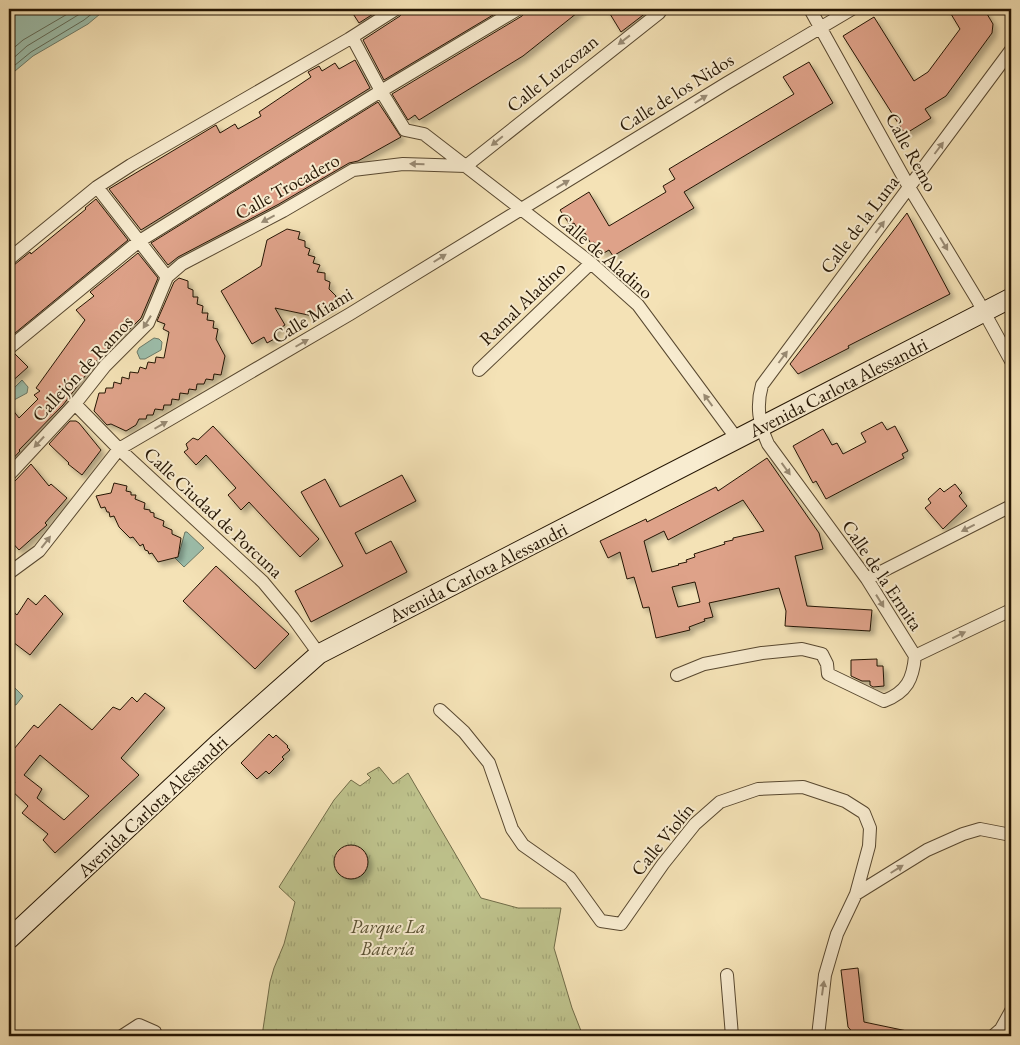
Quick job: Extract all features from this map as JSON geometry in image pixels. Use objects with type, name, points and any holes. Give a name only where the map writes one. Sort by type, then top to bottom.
[{"type":"main road","name":"Avenida Carlota Alessandri","points":[[9,939],[220,742],[319,654],[1011,298]]},
{"type":"street","points":[[9,259],[97,188],[131,165],[352,37],[396,9]]},
{"type":"street","points":[[9,348],[138,242],[380,91],[518,9]]},
{"type":"street","name":"Calle Luzcozan","points":[[466,166],[662,9]]},
{"type":"street","name":"Calle Remo","points":[[810,9],[1011,362]]},
{"type":"street","name":"Calle de los Nidos","points":[[521,209],[852,9]]},
{"type":"street","name":"Calle de Aladino","points":[[352,37],[380,91],[405,130],[424,134],[590,263],[638,305],[737,439]]},
{"type":"street","name":"Calle de la Luna","points":[[760,427],[758,398],[762,385],[1011,50]]},
{"type":"street","name":"Calle Trocadero","points":[[167,277],[182,264],[283,211],[353,170],[403,164],[466,166]]},
{"type":"street","points":[[97,188],[167,277]]},
{"type":"street","name":"Calle Miami","points":[[119,449],[350,314],[521,209]]},
{"type":"street","name":"Ramal Aladino","points":[[479,370],[590,263]]},
{"type":"street","name":"Callejón de Ramos","points":[[9,475],[75,404],[105,366],[148,323],[167,277]]},
{"type":"street","name":"Calle Ciudad de Porcuna","points":[[75,404],[119,449],[263,582],[293,618],[319,654]]},
{"type":"street","name":"Calle de la Ermita","points":[[760,427],[768,444],[866,579],[915,656],[1011,610]]},
{"type":"street","points":[[9,573],[39,552],[119,449]]},
{"type":"street","points":[[866,579],[1011,506]]},
{"type":"street","points":[[678,675],[704,664],[762,653],[802,649],[822,654],[827,664],[828,674],[884,701],[896,696],[910,682],[915,656]]},
{"type":"street","name":"Calle Violín","points":[[440,710],[464,732],[489,763],[512,829],[523,845],[570,878],[601,921],[622,924],[662,864],[695,824],[720,802],[758,789],[803,787],[845,801],[864,813],[870,828],[869,846],[856,894]]},
{"type":"street","points":[[818,1036],[825,975],[837,934],[856,894],[927,850],[963,834],[980,829],[1011,835]]},
{"type":"street","points":[[727,975],[732,1036]]},
{"type":"street","points":[[993,1036],[1001,1029],[1011,1011]]},
{"type":"street","points":[[122,1036],[139,1025],[155,1032],[156,1036]]},
{"type":"green space","name":"Parque La Batería","points":[[379,767],[393,784],[408,773],[481,898],[518,908],[561,908],[554,948],[572,1008],[583,1036],[262,1036],[270,982],[284,944],[295,902],[279,887],[334,800],[351,780],[360,786],[371,778],[367,774]]},
{"type":"water","points":[[9,9],[106,9],[88,24],[33,56],[9,76]]},
{"type":"water","points":[[154,338],[162,342],[161,350],[145,359],[140,359],[137,352],[139,348]]},
{"type":"water","points":[[22,380],[28,387],[27,393],[14,400],[9,393]]},
{"type":"water","points":[[185,532],[204,548],[184,567],[175,558],[179,554]]},
{"type":"water","points":[[9,682],[23,696],[16,705],[9,704]]},
{"type":"building","points":[[350,9],[381,9],[359,23]]},
{"type":"building","points":[[404,9],[503,9],[384,80],[363,40],[400,16]]},
{"type":"building","points":[[526,9],[582,9],[523,56],[419,120],[415,115],[408,120],[392,94],[522,16]]},
{"type":"building","points":[[607,9],[651,9],[621,32]]},
{"type":"building","points":[[948,9],[984,9],[993,24],[992,33],[946,96],[925,109],[931,118],[905,134],[843,36],[874,17],[914,81],[928,72],[960,29]]},
{"type":"building","points":[[355,60],[370,88],[141,230],[109,189],[216,125],[220,133],[235,124],[238,129],[261,116],[259,112],[311,77],[308,72],[319,66],[322,71],[335,63],[339,69]]},
{"type":"building","points":[[809,62],[833,103],[684,192],[694,208],[613,256],[609,250],[602,254],[594,242],[591,244],[585,233],[581,235],[574,223],[570,225],[560,210],[589,192],[609,226],[666,192],[663,186],[675,179],[669,169],[794,94],[783,77]]},
{"type":"building","points":[[378,102],[401,137],[358,161],[349,163],[279,204],[178,257],[168,265],[151,243]]},
{"type":"building","points":[[96,199],[128,240],[9,338],[9,267],[30,252],[31,254]]},
{"type":"building","points":[[907,213],[950,294],[798,374],[790,364]]},
{"type":"building","points":[[287,229],[300,232],[298,239],[305,241],[305,247],[310,249],[308,255],[315,257],[313,263],[320,265],[317,272],[325,273],[325,280],[330,282],[329,289],[336,296],[331,307],[313,316],[275,308],[285,325],[274,332],[276,338],[267,343],[264,337],[252,344],[221,291],[261,266],[267,240]]},
{"type":"building","points":[[138,253],[158,278],[141,318],[111,348],[114,338],[63,405],[19,450],[9,463],[9,405],[19,418],[38,399],[34,395],[40,391],[36,388],[85,320],[76,310],[94,296],[90,292]]},
{"type":"building","points":[[179,278],[188,281],[188,288],[193,290],[193,297],[198,297],[197,304],[203,306],[202,313],[208,313],[207,320],[214,321],[213,328],[218,329],[216,339],[225,356],[221,375],[214,374],[213,380],[206,379],[204,384],[197,384],[196,390],[189,389],[188,394],[180,393],[179,400],[172,399],[171,405],[164,405],[163,410],[155,409],[153,415],[147,415],[146,419],[139,419],[136,425],[126,431],[111,424],[107,425],[94,411],[99,393],[105,393],[106,388],[113,388],[114,382],[121,384],[122,377],[129,379],[130,372],[138,373],[140,367],[146,369],[148,362],[155,363],[156,357],[164,358],[169,332],[163,329],[165,324],[157,321],[174,282]]},
{"type":"building","points":[[15,354],[28,367],[9,384],[9,356]]},
{"type":"building","points":[[70,421],[79,423],[101,450],[82,475],[68,464],[49,444]]},
{"type":"building","points":[[882,422],[887,430],[895,426],[908,451],[902,454],[904,458],[826,499],[816,481],[813,483],[793,446],[823,429],[832,445],[837,443],[843,454],[866,442],[861,433]]},
{"type":"building","points":[[213,426],[319,539],[300,557],[249,502],[241,510],[228,495],[236,488],[206,455],[196,465],[184,452],[188,449],[186,444],[193,438],[198,440]]},
{"type":"building","points":[[767,458],[819,533],[823,549],[795,556],[807,606],[872,610],[870,631],[785,626],[786,611],[779,588],[709,603],[713,617],[704,619],[705,621],[689,627],[690,630],[656,638],[649,607],[643,608],[634,577],[627,579],[620,552],[608,558],[600,541],[646,519],[647,522],[716,487],[718,491]],"holes":[[[743,500],[764,531],[733,538],[733,540],[724,542],[725,544],[694,554],[695,557],[686,560],[687,562],[652,572],[644,541],[664,531],[668,540]],[[695,582],[700,602],[678,607],[672,587]]]},
{"type":"building","points":[[31,464],[49,486],[51,484],[67,498],[45,523],[47,525],[19,550],[9,539],[9,532],[15,526],[9,521],[9,483],[15,481]]},
{"type":"building","points":[[402,475],[416,501],[355,533],[366,554],[391,541],[407,572],[311,622],[295,591],[343,566],[301,492],[325,479],[340,507]]},
{"type":"building","points":[[114,483],[127,486],[126,491],[131,492],[131,495],[136,495],[135,499],[145,503],[144,509],[154,513],[154,517],[164,521],[163,526],[172,530],[172,534],[181,538],[178,557],[158,562],[152,553],[149,554],[145,550],[143,544],[140,546],[133,537],[130,538],[119,527],[114,516],[110,517],[105,507],[101,508],[96,496],[111,493]]},
{"type":"building","points":[[955,484],[962,493],[959,496],[967,506],[943,529],[925,508],[931,503],[928,499],[940,488],[944,492]]},
{"type":"building","points":[[216,566],[289,634],[255,669],[183,601]]},
{"type":"building","points":[[45,595],[63,614],[30,655],[9,639],[9,608],[17,615],[28,598],[36,605]]},
{"type":"building","points":[[877,659],[877,666],[883,666],[884,686],[873,687],[870,685],[870,681],[862,681],[851,676],[851,660]]},
{"type":"building","points":[[145,693],[165,708],[121,758],[139,775],[55,853],[43,840],[48,834],[22,813],[28,806],[10,789],[15,782],[9,776],[9,755],[34,725],[38,728],[60,704],[92,730],[113,707],[120,710],[132,697],[137,702]],"holes":[[[40,755],[89,796],[64,820],[37,798],[42,789],[24,775]]]},
{"type":"building","points":[[269,734],[273,738],[276,735],[290,750],[269,774],[266,771],[257,779],[241,763]]},
{"type":"building","points":[[351,845],[358,846],[363,850],[367,855],[367,869],[363,874],[358,878],[351,879],[344,878],[339,874],[335,869],[334,862],[335,855],[339,850],[344,846]]},
{"type":"building","points":[[858,968],[864,1022],[907,1031],[906,1036],[856,1036],[848,1027],[841,970]]}]
